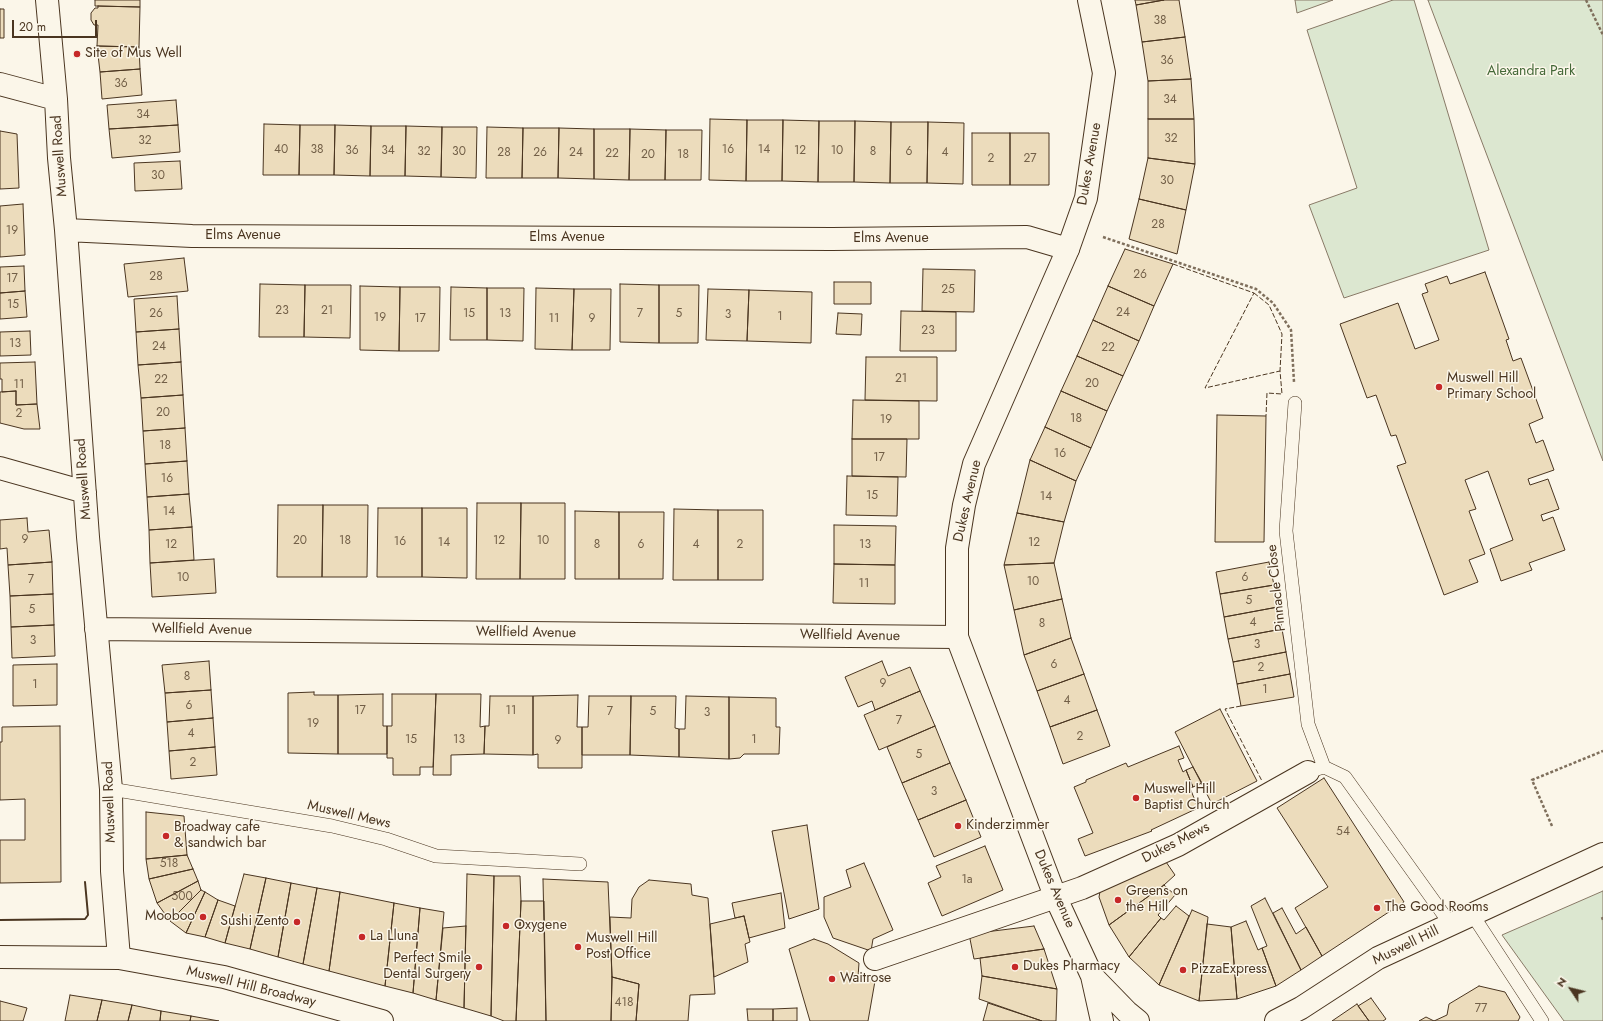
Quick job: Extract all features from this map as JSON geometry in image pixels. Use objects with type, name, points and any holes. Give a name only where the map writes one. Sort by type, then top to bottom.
[{"type":"street","name":"Muswell Road","points":[[47,0],[56,99],[59,158],[66,230],[96,629],[111,790],[112,871],[119,958]]},
{"type":"street","name":"Dukes Avenue","points":[[1089,0],[1104,73],[1086,198],[1068,249],[974,464],[964,505],[957,548],[957,637],[1055,896],[1092,976],[1102,1021]]},
{"type":"street","points":[[0,84],[56,99]]},
{"type":"street","name":"Elms Avenue","points":[[66,230],[200,236],[824,239],[1027,237],[1068,249]]},
{"type":"street","points":[[0,468],[85,492]]},
{"type":"street","name":"Wellfield Avenue","points":[[96,629],[957,637]]},
{"type":"street","name":"Dukes Mews","points":[[875,959],[1082,888],[1178,845],[1316,770]]},
{"type":"street","name":"Muswell Hill","points":[[1276,1021],[1296,1014],[1378,958],[1603,854]]},
{"type":"street","name":"Muswell Hill Broadway","points":[[0,957],[119,958],[224,978],[382,1021]]},
{"type":"street","name":"Dukes Avenue","points":[[1092,976],[1127,1012],[1138,1021]]},
{"type":"lane","name":"Pinnacle Close","points":[[1295,403],[1286,531],[1308,724],[1316,770]]},
{"type":"lane","points":[[1316,770],[1345,777],[1451,925]]},
{"type":"lane","name":"Muswell Mews","points":[[111,790],[332,826],[386,839],[436,856],[580,864]]},
{"type":"lane","points":[[1472,914],[1542,1021]]},
{"type":"path","points":[[1586,0],[1603,35]]},
{"type":"path","points":[[1103,237],[1256,289],[1273,303],[1291,330],[1295,403]]},
{"type":"path","points":[[1552,826],[1532,780],[1603,751]]},
{"type":"green space","points":[[1295,0],[1333,0],[1297,13]]},
{"type":"green space","points":[[1393,0],[1414,0],[1489,250],[1344,298],[1309,205],[1357,188],[1307,30]]},
{"type":"green space","name":"Alexandra Park","points":[[1428,0],[1603,0],[1603,461]]},
{"type":"green space","points":[[1603,891],[1603,1021],[1564,1021],[1502,935]]},
{"type":"building","points":[[95,0],[140,0],[140,7],[95,6]]},
{"type":"building","points":[[1135,0],[1164,0],[1136,5]]},
{"type":"building","points":[[1164,0],[1179,0],[1185,37],[1142,42],[1136,5]]},
{"type":"building","points":[[98,6],[140,7],[139,47],[97,46],[98,25],[94,25],[91,20],[91,13],[95,8],[98,8]]},
{"type":"building","points":[[0,9],[4,9],[4,38],[0,38]]},
{"type":"building","points":[[1185,37],[1191,79],[1148,81],[1142,42]]},
{"type":"building","points":[[97,46],[139,47],[140,69],[100,72]]},
{"type":"building","points":[[140,69],[142,95],[102,99],[100,72]]},
{"type":"building","points":[[1191,79],[1194,119],[1148,119],[1148,81]]},
{"type":"building","points":[[176,100],[178,125],[109,129],[107,105]]},
{"type":"building","points":[[710,119],[747,120],[746,181],[709,180]]},
{"type":"building","points":[[1148,119],[1194,119],[1195,164],[1148,158]]},
{"type":"building","points":[[747,120],[783,120],[782,181],[746,181]]},
{"type":"building","points":[[783,120],[819,121],[818,182],[782,181]]},
{"type":"building","points":[[819,121],[855,121],[854,182],[818,182]]},
{"type":"building","points":[[855,121],[891,122],[890,183],[854,182]]},
{"type":"building","points":[[891,122],[928,122],[927,183],[890,183]]},
{"type":"building","points":[[928,122],[964,123],[963,184],[927,183]]},
{"type":"building","points":[[264,124],[300,125],[299,175],[263,175]]},
{"type":"building","points":[[178,125],[180,152],[112,158],[109,129]]},
{"type":"building","points":[[300,125],[335,125],[334,175],[299,175]]},
{"type":"building","points":[[335,125],[371,126],[370,176],[334,175]]},
{"type":"building","points":[[371,126],[406,126],[405,176],[370,176]]},
{"type":"building","points":[[406,126],[442,127],[441,177],[405,176]]},
{"type":"building","points":[[442,127],[477,127],[476,178],[441,177]]},
{"type":"building","points":[[487,127],[523,128],[522,178],[486,178]]},
{"type":"building","points":[[523,128],[559,128],[558,178],[522,178]]},
{"type":"building","points":[[559,128],[594,129],[594,179],[558,178]]},
{"type":"building","points":[[594,129],[630,129],[629,180],[594,179]]},
{"type":"building","points":[[630,129],[666,130],[665,180],[629,180]]},
{"type":"building","points":[[666,130],[702,130],[701,180],[665,180]]},
{"type":"building","points":[[0,131],[17,134],[19,188],[0,189]]},
{"type":"building","points":[[972,133],[1010,133],[1010,185],[972,185]]},
{"type":"building","points":[[1010,133],[1049,133],[1049,185],[1010,185]]},
{"type":"building","points":[[1148,158],[1195,164],[1186,210],[1139,199]]},
{"type":"building","points":[[180,161],[182,189],[135,191],[134,163]]},
{"type":"building","points":[[1139,199],[1186,210],[1177,254],[1129,239]]},
{"type":"building","points":[[23,204],[25,255],[0,257],[0,206]]},
{"type":"building","points":[[1125,249],[1173,264],[1154,306],[1108,286]]},
{"type":"building","points":[[184,258],[188,291],[128,297],[124,264]]},
{"type":"building","points":[[24,266],[25,291],[0,293],[0,267]]},
{"type":"building","points":[[923,269],[975,270],[974,312],[922,311]]},
{"type":"building","points":[[1485,272],[1509,339],[1506,340],[1513,361],[1521,358],[1543,418],[1529,424],[1536,443],[1543,440],[1554,470],[1528,479],[1530,485],[1548,479],[1559,509],[1541,515],[1543,521],[1553,517],[1565,550],[1529,563],[1532,570],[1501,581],[1490,549],[1513,540],[1488,471],[1465,480],[1476,509],[1469,511],[1485,554],[1469,560],[1478,582],[1444,595],[1397,466],[1406,463],[1396,435],[1391,436],[1376,395],[1367,398],[1340,324],[1398,303],[1415,349],[1439,340],[1422,294],[1428,292],[1425,284],[1447,276],[1450,284]]},
{"type":"building","points":[[834,282],[871,282],[871,304],[834,304]]},
{"type":"building","points":[[260,284],[305,285],[304,337],[259,337]]},
{"type":"building","points":[[620,284],[659,285],[659,343],[620,342]]},
{"type":"building","points":[[305,285],[351,285],[350,338],[304,337]]},
{"type":"building","points":[[659,285],[699,285],[698,343],[659,343]]},
{"type":"building","points":[[360,286],[400,287],[399,351],[360,350]]},
{"type":"building","points":[[1108,286],[1154,306],[1139,341],[1093,320]]},
{"type":"building","points":[[400,287],[440,287],[439,351],[399,351]]},
{"type":"building","points":[[451,287],[487,288],[487,340],[450,340]]},
{"type":"building","points":[[487,288],[524,288],[523,341],[487,340]]},
{"type":"building","points":[[536,288],[574,289],[572,350],[535,349]]},
{"type":"building","points":[[574,289],[611,289],[610,350],[572,350]]},
{"type":"building","points":[[708,289],[749,290],[747,341],[706,340]]},
{"type":"building","points":[[749,290],[812,292],[811,343],[747,341]]},
{"type":"building","points":[[25,291],[27,317],[0,319],[0,293]]},
{"type":"building","points":[[177,296],[179,329],[136,332],[134,299]]},
{"type":"building","points":[[901,311],[956,312],[956,351],[900,351]]},
{"type":"building","points":[[838,313],[862,314],[861,335],[836,334]]},
{"type":"building","points":[[1093,320],[1139,341],[1123,376],[1077,356]]},
{"type":"building","points":[[179,329],[181,362],[138,365],[136,332]]},
{"type":"building","points":[[30,331],[31,355],[0,356],[0,332]]},
{"type":"building","points":[[1077,356],[1123,376],[1107,411],[1061,391]]},
{"type":"building","points":[[866,357],[937,357],[937,401],[865,400]]},
{"type":"building","points":[[35,362],[37,404],[16,405],[16,391],[2,392],[0,363]]},
{"type":"building","points":[[181,362],[183,395],[141,398],[138,365]]},
{"type":"building","points":[[16,391],[16,405],[37,404],[40,429],[24,429],[0,423],[0,392]]},
{"type":"building","points":[[1061,391],[1107,411],[1091,448],[1045,427]]},
{"type":"building","points":[[183,395],[185,428],[143,431],[141,398]]},
{"type":"building","points":[[853,400],[919,401],[919,439],[852,439]]},
{"type":"building","points":[[1217,415],[1266,416],[1264,542],[1215,542]]},
{"type":"building","points":[[1045,427],[1091,448],[1076,481],[1030,460]]},
{"type":"building","points":[[185,428],[187,461],[145,464],[143,431]]},
{"type":"building","points":[[852,439],[907,439],[906,477],[852,476]]},
{"type":"building","points":[[1030,460],[1076,481],[1064,522],[1017,513]]},
{"type":"building","points":[[187,461],[189,494],[147,497],[145,464]]},
{"type":"building","points":[[847,476],[898,477],[897,516],[846,515]]},
{"type":"building","points":[[189,494],[192,527],[149,530],[147,497]]},
{"type":"building","points":[[477,503],[521,503],[520,579],[476,579]]},
{"type":"building","points":[[521,503],[565,503],[565,579],[520,579]]},
{"type":"building","points":[[278,505],[323,505],[322,577],[277,577]]},
{"type":"building","points":[[323,505],[368,505],[367,577],[322,577]]},
{"type":"building","points":[[378,508],[422,508],[422,577],[377,577]]},
{"type":"building","points":[[422,508],[467,508],[467,578],[422,577]]},
{"type":"building","points":[[674,509],[718,510],[718,580],[673,580]]},
{"type":"building","points":[[718,510],[763,510],[763,580],[718,580]]},
{"type":"building","points":[[575,511],[619,512],[619,579],[575,579]]},
{"type":"building","points":[[619,512],[664,512],[663,579],[619,579]]},
{"type":"building","points":[[1017,513],[1064,522],[1054,563],[1004,565]]},
{"type":"building","points":[[27,518],[28,532],[49,530],[52,562],[8,565],[7,548],[0,549],[0,520]]},
{"type":"building","points":[[834,525],[896,526],[895,565],[834,564]]},
{"type":"building","points":[[192,527],[194,560],[150,563],[149,530]]},
{"type":"building","points":[[214,559],[216,593],[152,597],[150,563]]},
{"type":"building","points":[[52,562],[53,594],[10,596],[8,565]]},
{"type":"building","points":[[1269,562],[1274,585],[1220,594],[1216,572]]},
{"type":"building","points":[[1054,563],[1062,599],[1014,610],[1004,565]]},
{"type":"building","points":[[834,564],[895,565],[895,604],[833,603]]},
{"type":"building","points":[[1274,585],[1278,607],[1224,617],[1220,594]]},
{"type":"building","points":[[53,594],[54,625],[11,627],[10,596]]},
{"type":"building","points":[[1062,599],[1071,638],[1024,655],[1014,610]]},
{"type":"building","points":[[1278,607],[1282,629],[1228,639],[1224,617]]},
{"type":"building","points":[[54,625],[55,656],[12,658],[11,627]]},
{"type":"building","points":[[1282,629],[1286,652],[1233,662],[1228,639]]},
{"type":"building","points":[[1071,638],[1084,674],[1037,691],[1024,655]]},
{"type":"building","points":[[1286,652],[1290,674],[1237,684],[1233,662]]},
{"type":"building","points":[[209,661],[211,690],[165,693],[162,665]]},
{"type":"building","points":[[882,661],[888,676],[910,667],[920,691],[875,710],[872,701],[858,707],[845,677]]},
{"type":"building","points":[[57,664],[57,705],[13,706],[13,665]]},
{"type":"building","points":[[1084,674],[1097,710],[1050,727],[1037,691]]},
{"type":"building","points":[[1290,674],[1294,697],[1241,706],[1237,684]]},
{"type":"building","points":[[211,690],[213,718],[167,722],[165,693]]},
{"type":"building","points":[[920,691],[935,726],[879,750],[864,715]]},
{"type":"building","points":[[314,692],[314,695],[338,695],[338,754],[288,753],[288,693]]},
{"type":"building","points":[[383,694],[383,726],[387,726],[387,754],[338,754],[338,695]]},
{"type":"building","points":[[392,694],[436,694],[433,767],[420,767],[420,775],[393,775],[393,758],[387,758],[387,726],[392,726]]},
{"type":"building","points":[[436,694],[481,694],[480,727],[485,726],[484,754],[451,755],[451,775],[433,775]]},
{"type":"building","points":[[578,695],[577,727],[582,727],[582,768],[538,768],[538,754],[533,755],[533,696]]},
{"type":"building","points":[[490,696],[533,696],[533,755],[484,754],[485,726],[489,726]]},
{"type":"building","points":[[589,696],[631,696],[630,755],[582,755],[582,727],[588,727]]},
{"type":"building","points":[[631,696],[676,696],[675,728],[679,729],[679,757],[630,755]]},
{"type":"building","points":[[686,696],[729,697],[729,759],[679,757],[679,729],[685,729]]},
{"type":"building","points":[[729,697],[776,698],[776,727],[780,727],[779,754],[744,754],[740,758],[729,759]]},
{"type":"building","points":[[1220,709],[1257,781],[1212,804],[1175,732]]},
{"type":"building","points":[[1097,710],[1110,746],[1063,764],[1050,727]]},
{"type":"building","points":[[213,718],[215,747],[169,751],[167,722]]},
{"type":"building","points":[[60,726],[61,882],[0,883],[0,840],[25,840],[25,799],[0,800],[0,742],[2,742],[2,727]]},
{"type":"building","points":[[935,726],[950,763],[902,783],[887,747]]},
{"type":"building","name":"Muswell Hill Baptist Church","points":[[1179,746],[1184,758],[1178,760],[1183,772],[1186,770],[1193,787],[1190,788],[1198,808],[1151,830],[1152,831],[1085,856],[1078,839],[1093,833],[1074,787],[1086,782],[1086,780],[1126,763],[1128,767]]},
{"type":"building","points":[[215,747],[217,775],[171,779],[169,751]]},
{"type":"building","points":[[950,763],[966,800],[918,820],[902,783]]},
{"type":"building","points":[[1193,767],[1202,783],[1193,787],[1186,770]]},
{"type":"building","points":[[1324,778],[1404,902],[1322,956],[1295,908],[1328,887],[1277,808]]},
{"type":"building","points":[[966,800],[981,837],[934,857],[918,820]]},
{"type":"building","name":"Broadway cafe & sandwich bar","points":[[146,812],[184,816],[187,855],[146,859]]},
{"type":"building","points":[[807,825],[819,909],[789,919],[772,831]]},
{"type":"building","points":[[985,846],[1003,890],[942,916],[928,883],[941,877],[936,866]]},
{"type":"building","points":[[187,855],[193,869],[149,879],[146,859]]},
{"type":"building","points":[[1164,859],[1175,875],[1164,885],[1109,925],[1099,897],[1101,886]]},
{"type":"building","points":[[864,863],[893,930],[873,939],[871,951],[833,938],[824,917],[824,897],[851,887],[846,870]]},
{"type":"building","points":[[193,869],[198,881],[157,903],[149,879]]},
{"type":"building","points":[[244,874],[266,878],[250,949],[225,943]]},
{"type":"building","name":"Perfect Smile Dental Surgery","points":[[467,874],[494,876],[491,1016],[464,1008]]},
{"type":"building","name":"Oxygene","points":[[494,876],[520,876],[521,901],[516,1021],[504,1021],[491,1016]]},
{"type":"building","points":[[266,878],[291,883],[278,957],[250,949]]},
{"type":"building","name":"Muswell Hill Post Office","points":[[543,879],[608,882],[612,977],[611,1021],[546,1021]]},
{"type":"building","points":[[649,880],[691,884],[692,895],[708,898],[715,994],[690,995],[688,1021],[636,1021],[639,984],[612,977],[610,917],[631,918],[632,899],[639,887]]},
{"type":"building","points":[[198,881],[201,890],[170,921],[157,903]]},
{"type":"building","name":"Sushi Zento","points":[[291,883],[317,888],[303,964],[278,957]]},
{"type":"building","points":[[1164,885],[1175,895],[1158,915],[1161,918],[1129,957],[1109,925]]},
{"type":"building","points":[[317,888],[340,892],[329,971],[303,964]]},
{"type":"building","points":[[201,890],[205,892],[186,933],[170,921]]},
{"type":"building","name":"Mooboo","points":[[205,892],[218,900],[205,937],[186,933]]},
{"type":"building","name":"La Lluna","points":[[340,892],[394,903],[385,986],[329,971]]},
{"type":"building","points":[[781,893],[785,928],[749,938],[744,916],[735,918],[732,903]]},
{"type":"building","points":[[1265,898],[1301,970],[1276,986],[1262,948],[1267,946],[1251,906]]},
{"type":"building","points":[[218,900],[235,906],[225,943],[205,937]]},
{"type":"building","points":[[521,901],[544,901],[546,1021],[516,1021]]},
{"type":"building","points":[[394,903],[420,908],[413,993],[385,986]]},
{"type":"building","points":[[1176,906],[1189,916],[1159,985],[1129,957],[1161,918],[1164,920]]},
{"type":"building","points":[[420,908],[444,912],[436,1000],[413,993]]},
{"type":"building","points":[[1282,908],[1296,934],[1306,927],[1322,956],[1301,970],[1273,913]]},
{"type":"building","points":[[1192,910],[1208,917],[1199,1001],[1159,985]]},
{"type":"building","points":[[744,916],[750,942],[745,944],[748,962],[714,977],[710,924]]},
{"type":"building","points":[[1246,921],[1258,950],[1262,948],[1276,986],[1237,999],[1231,927]]},
{"type":"building","points":[[1207,924],[1231,927],[1237,999],[1199,1001]]},
{"type":"building","points":[[466,926],[464,1008],[436,1000],[443,928]]},
{"type":"building","points":[[1034,926],[1044,949],[974,959],[969,934]]},
{"type":"building","name":"Waitrose","points":[[814,939],[828,944],[859,963],[858,977],[875,981],[868,1021],[810,1021],[789,949]]},
{"type":"building","name":"Dukes Pharmacy","points":[[1044,949],[1057,989],[982,976],[980,958]]},
{"type":"building","points":[[982,976],[1057,989],[1056,1021],[1042,1021],[979,999]]},
{"type":"building","points":[[612,977],[639,984],[636,1021],[611,1021]]},
{"type":"building","points":[[1479,986],[1505,992],[1520,1017],[1518,1021],[1434,1021],[1447,1015],[1449,1004]]},
{"type":"building","points":[[70,995],[102,1000],[97,1021],[65,1021]]},
{"type":"building","points":[[1371,998],[1386,1019],[1383,1021],[1369,1021],[1358,1006]]},
{"type":"building","points":[[102,1000],[132,1005],[128,1021],[97,1021]]},
{"type":"building","points":[[0,1001],[27,1008],[23,1021],[0,1021]]},
{"type":"building","points":[[988,1003],[1042,1021],[983,1021]]},
{"type":"building","points":[[1357,1004],[1369,1021],[1332,1021]]},
{"type":"building","points":[[132,1005],[161,1011],[160,1021],[128,1021]]},
{"type":"building","points":[[797,1008],[797,1021],[773,1021],[773,1009]]},
{"type":"building","points":[[747,1009],[773,1009],[773,1021],[748,1021]]},
{"type":"building","points":[[161,1011],[191,1016],[190,1021],[160,1021]]},
{"type":"building","points":[[191,1016],[219,1021],[190,1021]]},
{"type":"building","points":[[1426,1017],[1434,1021],[1419,1021]]},
{"type":"fence","points":[[1173,264],[1254,293],[1205,388],[1280,371],[1282,394],[1267,393],[1266,416]]},
{"type":"fence","points":[[1254,293],[1269,305],[1282,334],[1280,371]]},
{"type":"fence","points":[[1241,706],[1225,709],[1262,781]]},
{"type":"wall","points":[[0,920],[85,919],[88,915],[85,882]]},
{"type":"place","name":"Site of Mus Well","points":[[77,54]]},
{"type":"place","name":"Muswell Hill Primary School","points":[[1439,387]]},
{"type":"place","name":"Muswell Hill Baptist Church","points":[[1136,798]]},
{"type":"place","name":"Kinderzimmer","points":[[958,826]]},
{"type":"place","name":"Broadway cafe & sandwich bar","points":[[166,836]]},
{"type":"place","name":"Greens on the Hill","points":[[1118,900]]},
{"type":"place","name":"The Good Rooms","points":[[1377,908]]},
{"type":"place","name":"Mooboo","points":[[203,917]]},
{"type":"place","name":"Sushi Zento","points":[[297,922]]},
{"type":"place","name":"Oxygene","points":[[506,926]]},
{"type":"place","name":"La Lluna","points":[[362,937]]},
{"type":"place","name":"Muswell Hill Post Office","points":[[578,947]]},
{"type":"place","name":"Perfect Smile Dental Surgery","points":[[479,967]]},
{"type":"place","name":"Dukes Pharmacy","points":[[1015,967]]},
{"type":"place","name":"PizzaExpress","points":[[1183,970]]},
{"type":"place","name":"Waitrose","points":[[832,979]]}]
